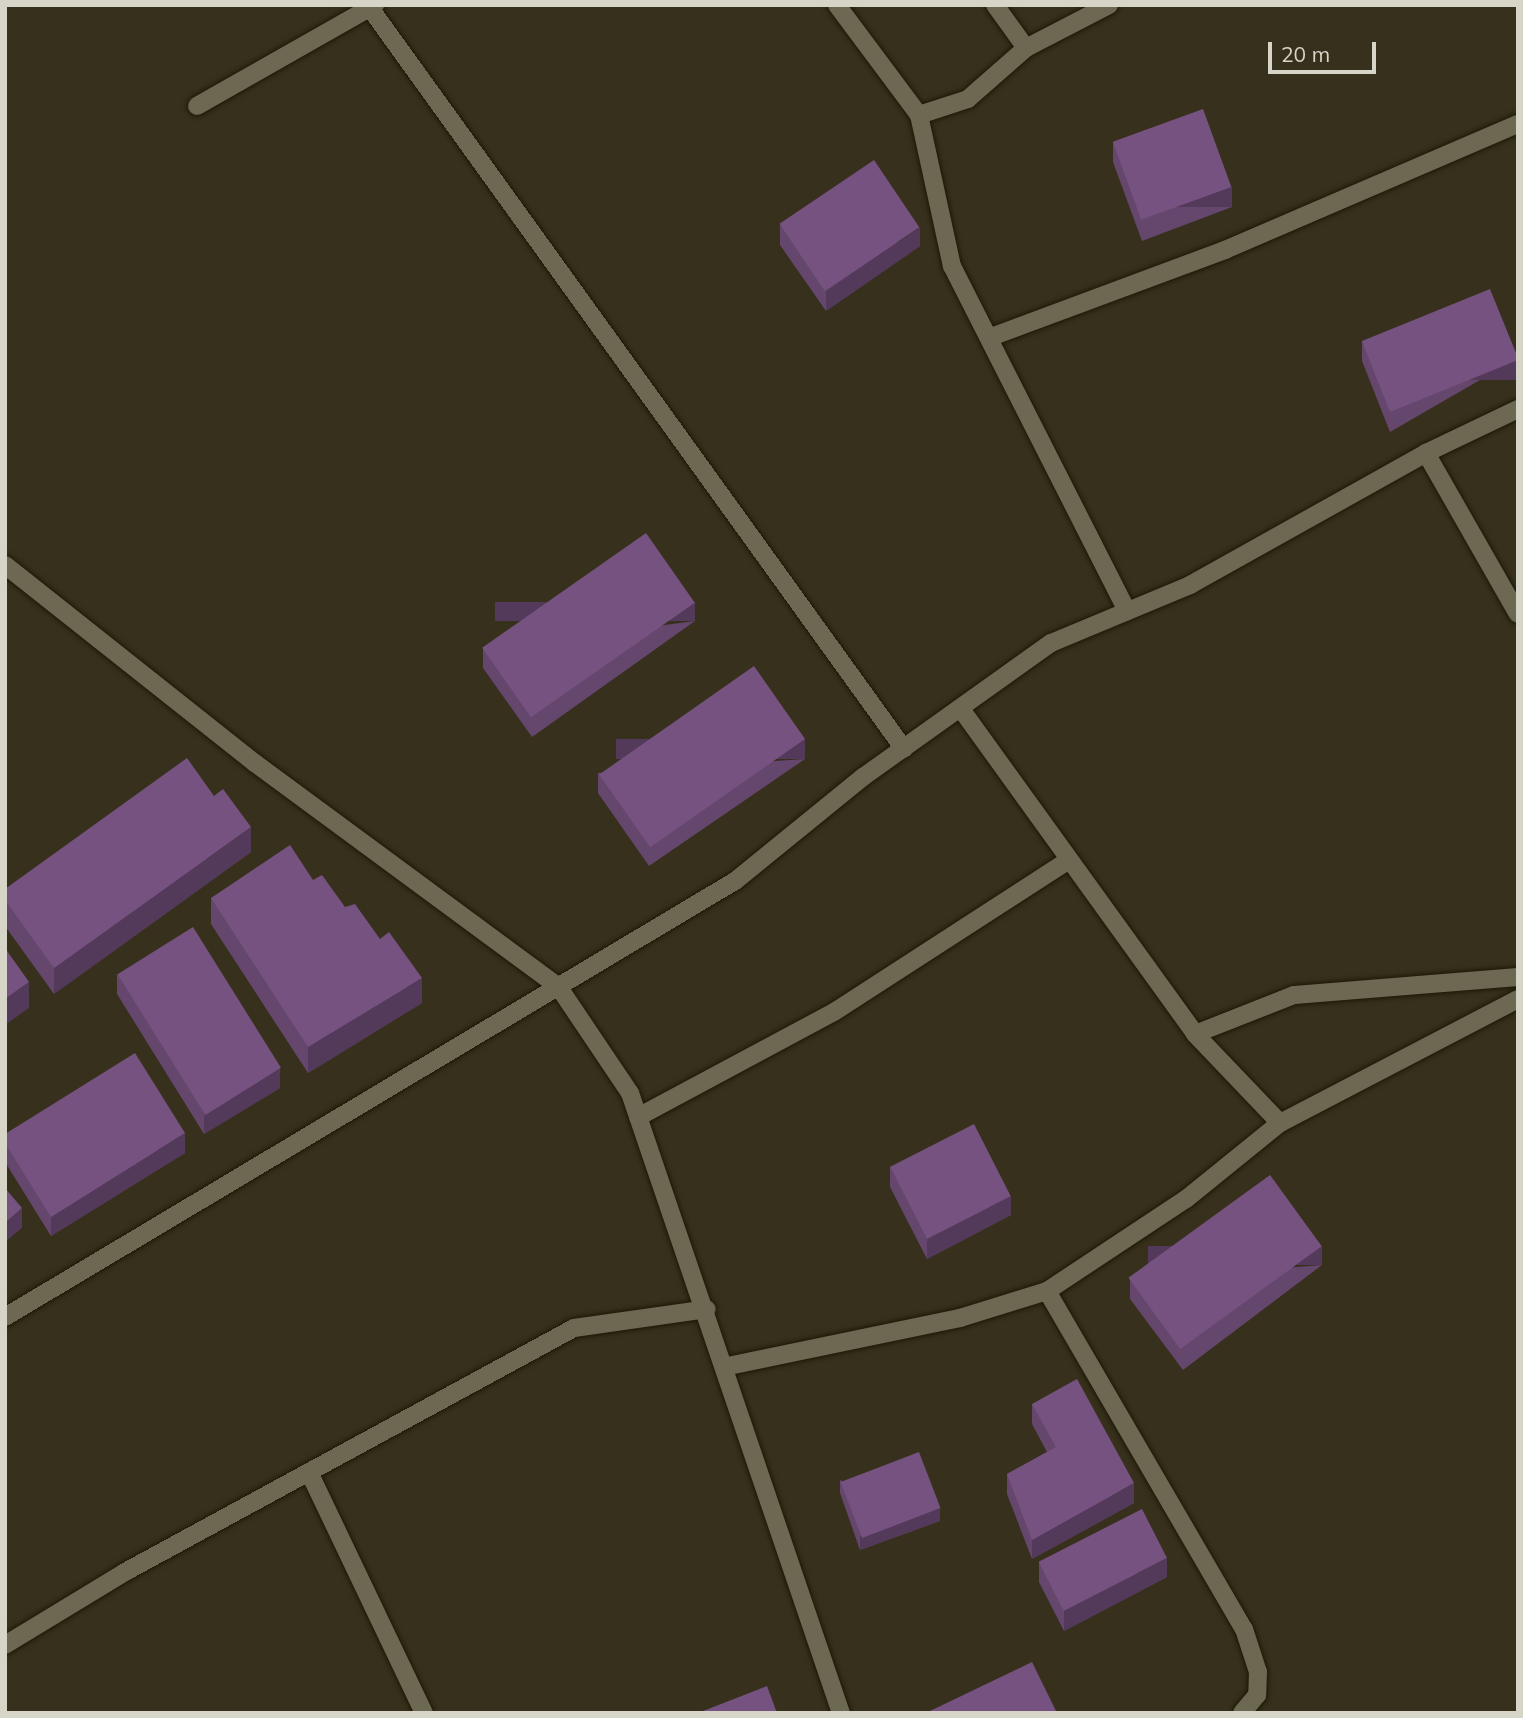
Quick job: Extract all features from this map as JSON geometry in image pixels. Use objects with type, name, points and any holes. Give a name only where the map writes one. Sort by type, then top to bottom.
[{"type":"street","points":[[837,5],[919,115],[952,266],[991,337],[1127,611]]},
{"type":"street","points":[[995,5],[1026,48]]},
{"type":"street","points":[[919,115],[968,99],[1026,48],[1109,5]]},
{"type":"street","points":[[198,106],[372,6],[904,750]]},
{"type":"street","points":[[991,337],[1225,250],[1518,124]]},
{"type":"street","points":[[5,1317],[734,881],[904,750],[1051,643],[1190,584],[1426,453],[1518,409]]},
{"type":"street","points":[[1426,453],[1518,614]]},
{"type":"street","points":[[5,565],[255,763],[558,986],[630,1093],[728,1366],[841,1713]]},
{"type":"street","points":[[961,709],[1195,1034],[1280,1123]]},
{"type":"street","points":[[638,1117],[834,1012],[1069,860]]},
{"type":"street","points":[[1195,1034],[1294,995],[1518,977]]},
{"type":"street","points":[[728,1366],[960,1318],[1047,1291],[1186,1199],[1280,1123],[1518,999]]},
{"type":"street","points":[[1047,1291],[1244,1629],[1258,1672],[1257,1695],[1242,1713]]},
{"type":"street","points":[[5,1645],[309,1472],[574,1328],[707,1309]]},
{"type":"street","points":[[309,1472],[424,1713]]},
{"type":"building","points":[[1203,109],[1231,187],[1141,220],[1113,142]]},
{"type":"building","points":[[874,160],[919,227],[825,291],[779,224]]},
{"type":"building","points":[[1490,289],[1518,360],[1390,412],[1362,341]]},
{"type":"building","points":[[646,533],[695,603],[531,717],[482,648]]},
{"type":"building","points":[[754,666],[805,739],[650,847],[599,774]]},
{"type":"building","points":[[187,758],[214,796],[223,789],[251,827],[54,968],[5,900],[5,889]]},
{"type":"building","points":[[290,845],[313,880],[322,875],[345,907],[355,904],[380,939],[389,932],[422,978],[308,1047],[211,898]]},
{"type":"building","points":[[193,927],[281,1068],[205,1115],[118,974]]},
{"type":"building","points":[[5,948],[29,982],[5,999]]},
{"type":"building","points":[[135,1053],[185,1133],[51,1217],[5,1143],[5,1134]]},
{"type":"building","points":[[974,1124],[1011,1196],[927,1239],[890,1167]]},
{"type":"building","points":[[1270,1175],[1322,1246],[1180,1349],[1128,1278]]},
{"type":"building","points":[[5,1188],[22,1208],[5,1223]]},
{"type":"building","points":[[1077,1379],[1134,1483],[1032,1540],[1007,1474],[1056,1447],[1032,1404]]},
{"type":"building","points":[[919,1452],[941,1508],[862,1538],[841,1482]]},
{"type":"building","points":[[1142,1509],[1167,1558],[1064,1611],[1039,1562]]},
{"type":"building","points":[[1032,1662],[1057,1713],[930,1711]]},
{"type":"building","points":[[767,1686],[777,1713],[698,1713]]}]
